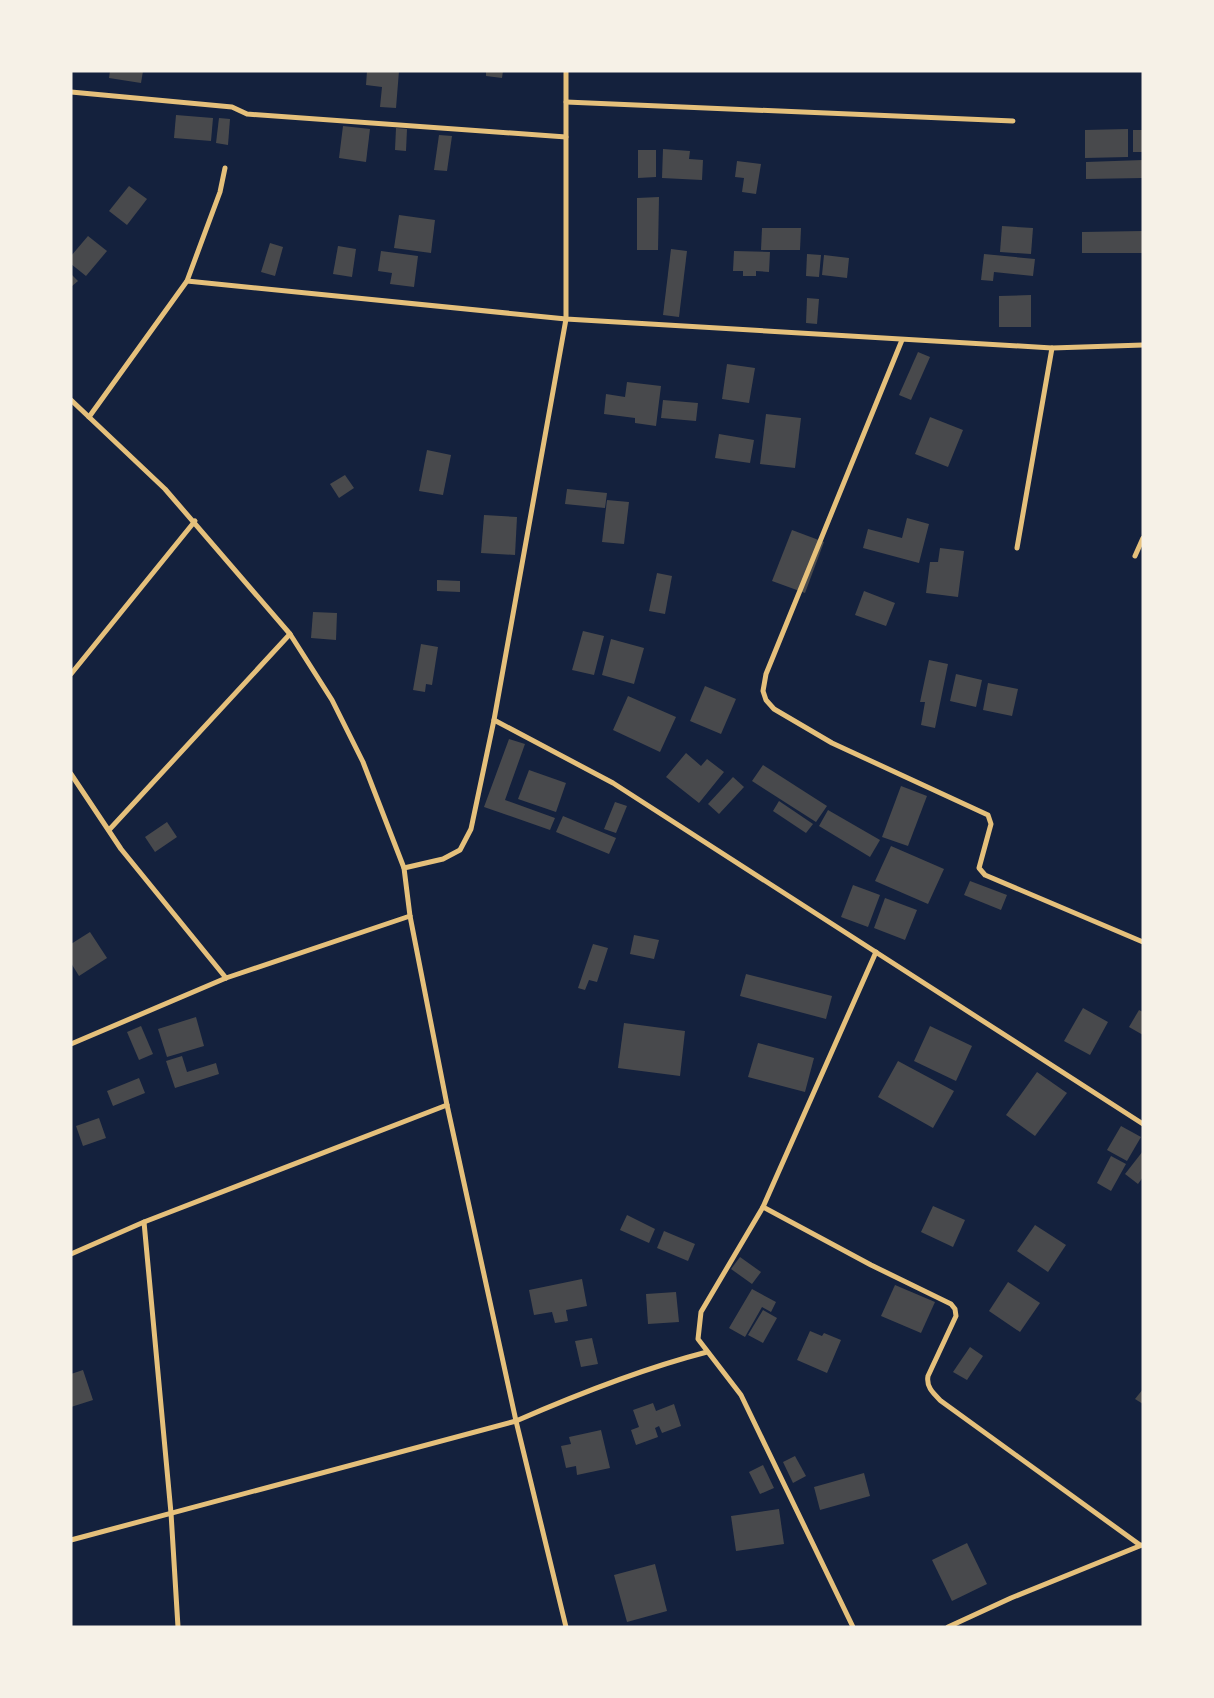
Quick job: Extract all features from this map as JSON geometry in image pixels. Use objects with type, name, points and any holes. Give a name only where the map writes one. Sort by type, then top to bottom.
[{"type":"street","points":[[404,868],[443,858],[460,850],[471,829],[494,720],[566,319],[566,71]]},
{"type":"street","points":[[71,92],[232,106],[247,114],[566,137]]},
{"type":"street","points":[[566,102],[1013,122]]},
{"type":"street","points":[[89,417],[187,280],[220,192],[226,168]]},
{"type":"street","points":[[187,280],[566,319],[1052,348],[1143,345]]},
{"type":"street","points":[[902,340],[766,674],[763,691],[766,700],[774,709],[832,743],[988,815],[992,824],[979,868],[985,875],[1143,942]]},
{"type":"street","points":[[1017,548],[1052,348]]},
{"type":"street","points":[[71,400],[165,489],[195,521],[290,634],[332,700],[363,762],[404,868],[410,916],[447,1106],[516,1421],[566,1627]]},
{"type":"street","points":[[71,674],[195,521]]},
{"type":"street","points":[[1135,556],[1143,538]]},
{"type":"street","points":[[109,830],[290,634]]},
{"type":"street","points":[[494,720],[613,783],[1143,1124]]},
{"type":"street","points":[[71,774],[109,830],[226,978]]},
{"type":"street","points":[[71,1044],[226,978],[410,916]]},
{"type":"street","points":[[853,1627],[741,1395],[698,1339],[701,1312],[763,1207],[876,952]]},
{"type":"street","points":[[71,1254],[144,1222],[447,1106]]},
{"type":"street","points":[[763,1207],[871,1265],[951,1304],[955,1309],[956,1316],[928,1376],[927,1382],[931,1390],[940,1401],[1142,1545]]},
{"type":"street","points":[[144,1222],[171,1513],[178,1627]]},
{"type":"street","points":[[71,1540],[516,1421],[586,1391],[667,1363],[707,1352]]},
{"type":"street","points":[[948,1627],[1011,1598],[1142,1545]]},
{"type":"building","points":[[110,71],[143,71],[141,83],[109,78]]},
{"type":"building","points":[[367,71],[399,71],[396,108],[380,107],[382,87],[366,85]]},
{"type":"building","points":[[486,71],[503,71],[502,78],[486,76]]},
{"type":"building","points":[[176,115],[213,118],[211,141],[174,138]]},
{"type":"building","points":[[219,118],[230,119],[228,145],[216,143]]},
{"type":"building","points":[[343,126],[370,129],[366,162],[339,158]]},
{"type":"building","points":[[396,128],[407,129],[406,151],[395,150]]},
{"type":"building","points":[[1128,129],[1128,157],[1085,158],[1085,130]]},
{"type":"building","points":[[1133,130],[1143,130],[1143,152],[1133,152]]},
{"type":"building","points":[[439,135],[452,136],[447,171],[434,170]]},
{"type":"building","points":[[663,149],[690,151],[689,159],[703,160],[702,180],[662,178]]},
{"type":"building","points":[[638,150],[656,150],[656,177],[638,178]]},
{"type":"building","points":[[1143,160],[1143,178],[1086,179],[1086,162]]},
{"type":"building","points":[[737,161],[761,164],[756,194],[742,192],[744,178],[735,177]]},
{"type":"building","points":[[129,186],[147,199],[127,225],[109,211]]},
{"type":"building","points":[[659,197],[658,250],[637,250],[637,198]]},
{"type":"building","points":[[399,215],[435,220],[431,253],[394,248]]},
{"type":"building","points":[[1002,226],[1033,228],[1031,254],[1000,252]]},
{"type":"building","points":[[762,228],[801,228],[800,250],[761,250]]},
{"type":"building","points":[[1143,231],[1143,253],[1082,253],[1082,232]]},
{"type":"building","points":[[88,236],[107,251],[86,276],[71,264],[71,256]]},
{"type":"building","points":[[270,243],[283,247],[275,276],[261,272]]},
{"type":"building","points":[[338,246],[356,249],[352,277],[333,274]]},
{"type":"building","points":[[671,249],[687,251],[679,317],[663,315]]},
{"type":"building","points":[[381,251],[418,256],[414,287],[390,284],[392,273],[378,271]]},
{"type":"building","points":[[734,251],[770,252],[769,272],[756,271],[756,276],[743,276],[743,271],[733,271]]},
{"type":"building","points":[[807,254],[821,255],[819,277],[806,276]]},
{"type":"building","points":[[984,254],[1035,259],[1033,276],[994,272],[993,281],[981,280]]},
{"type":"building","points":[[824,255],[849,258],[847,278],[822,275]]},
{"type":"building","points":[[71,274],[78,281],[71,287]]},
{"type":"building","points":[[1031,295],[1031,327],[999,327],[999,296]]},
{"type":"building","points":[[807,298],[819,299],[817,324],[806,323]]},
{"type":"building","points":[[918,352],[930,357],[911,400],[899,395]]},
{"type":"building","points":[[727,364],[755,368],[749,403],[722,399]]},
{"type":"building","points":[[627,382],[661,386],[656,426],[635,423],[635,418],[604,414],[606,394],[625,397]]},
{"type":"building","points":[[663,400],[698,403],[696,421],[661,418]]},
{"type":"building","points":[[766,414],[801,418],[795,468],[760,464]]},
{"type":"building","points":[[930,417],[963,430],[948,467],[915,454]]},
{"type":"building","points":[[719,434],[754,440],[750,463],[715,458]]},
{"type":"building","points":[[427,450],[451,455],[443,495],[419,491]]},
{"type":"building","points":[[345,475],[354,488],[339,498],[330,484]]},
{"type":"building","points":[[567,489],[607,493],[605,508],[565,504]]},
{"type":"building","points":[[607,500],[629,502],[624,544],[602,542]]},
{"type":"building","points":[[484,515],[517,517],[515,555],[481,553]]},
{"type":"building","points":[[907,518],[929,524],[919,563],[863,548],[868,529],[902,538]]},
{"type":"building","points":[[792,530],[824,542],[805,593],[772,581]]},
{"type":"building","points":[[940,548],[964,551],[958,597],[926,593],[930,562],[938,562]]},
{"type":"building","points":[[657,573],[672,576],[665,614],[649,611]]},
{"type":"building","points":[[437,580],[460,581],[460,592],[437,591]]},
{"type":"building","points":[[864,591],[895,603],[886,626],[855,615]]},
{"type":"building","points":[[313,612],[337,613],[336,640],[311,638]]},
{"type":"building","points":[[583,631],[604,636],[594,675],[572,670]]},
{"type":"building","points":[[611,639],[644,648],[634,684],[602,675]]},
{"type":"building","points":[[421,644],[438,647],[432,685],[426,684],[425,692],[413,690]]},
{"type":"building","points":[[929,660],[948,664],[935,728],[921,725],[925,702],[920,702]]},
{"type":"building","points":[[956,674],[982,680],[976,707],[950,701]]},
{"type":"building","points":[[988,683],[1018,689],[1012,716],[983,710]]},
{"type":"building","points":[[705,686],[736,699],[721,734],[690,721]]},
{"type":"building","points":[[628,696],[676,717],[660,752],[613,730]]},
{"type":"building","points":[[509,739],[525,744],[505,800],[555,818],[550,830],[484,807]]},
{"type":"building","points":[[686,753],[701,766],[707,759],[724,772],[699,803],[666,777]]},
{"type":"building","points":[[763,765],[827,806],[816,822],[752,781]]},
{"type":"building","points":[[529,770],[566,783],[556,812],[518,799]]},
{"type":"building","points":[[733,777],[744,787],[719,814],[708,804]]},
{"type":"building","points":[[901,786],[927,796],[908,846],[882,837]]},
{"type":"building","points":[[779,801],[813,824],[806,833],[773,811]]},
{"type":"building","points":[[615,802],[627,806],[616,833],[604,829]]},
{"type":"building","points":[[828,810],[880,840],[870,857],[819,826]]},
{"type":"building","points":[[563,816],[616,838],[609,854],[556,832]]},
{"type":"building","points":[[167,822],[177,837],[155,852],[145,837]]},
{"type":"building","points":[[891,846],[944,869],[928,904],[875,881]]},
{"type":"building","points":[[970,881],[1007,895],[1001,910],[964,895]]},
{"type":"building","points":[[853,885],[880,895],[868,927],[841,917]]},
{"type":"building","points":[[885,898],[917,910],[905,940],[874,928]]},
{"type":"building","points":[[90,932],[107,958],[79,976],[71,963],[71,944]]},
{"type":"building","points":[[634,935],[659,940],[654,959],[630,954]]},
{"type":"building","points":[[593,944],[608,948],[597,982],[589,980],[585,990],[578,988]]},
{"type":"building","points":[[746,974],[832,996],[826,1019],[740,996]]},
{"type":"building","points":[[1083,1008],[1108,1022],[1090,1055],[1064,1041]]},
{"type":"building","points":[[1139,1010],[1143,1012],[1143,1035],[1129,1027]]},
{"type":"building","points":[[196,1017],[204,1046],[167,1057],[158,1029]]},
{"type":"building","points":[[624,1023],[685,1031],[680,1076],[618,1068]]},
{"type":"building","points":[[141,1026],[153,1054],[139,1060],[127,1032]]},
{"type":"building","points":[[930,1026],[972,1046],[956,1081],[914,1061]]},
{"type":"building","points":[[758,1043],[814,1058],[805,1092],[748,1077]]},
{"type":"building","points":[[182,1056],[187,1072],[216,1063],[219,1074],[175,1088],[166,1061]]},
{"type":"building","points":[[898,1061],[954,1091],[933,1128],[878,1097]]},
{"type":"building","points":[[1037,1072],[1067,1093],[1035,1136],[1006,1115]]},
{"type":"building","points":[[139,1078],[145,1093],[113,1106],[107,1091]]},
{"type":"building","points":[[99,1118],[106,1138],[83,1146],[76,1126]]},
{"type":"building","points":[[1121,1126],[1141,1137],[1127,1161],[1107,1150]]},
{"type":"building","points":[[1143,1151],[1143,1177],[1138,1184],[1125,1174]]},
{"type":"building","points":[[1111,1156],[1126,1164],[1111,1191],[1097,1183]]},
{"type":"building","points":[[933,1206],[965,1220],[953,1247],[921,1232]]},
{"type":"building","points":[[627,1215],[655,1229],[649,1243],[620,1230]]},
{"type":"building","points":[[1035,1225],[1066,1245],[1048,1272],[1017,1251]]},
{"type":"building","points":[[664,1231],[695,1244],[688,1261],[657,1248]]},
{"type":"building","points":[[740,1257],[761,1272],[752,1284],[731,1269]]},
{"type":"building","points":[[582,1279],[587,1306],[566,1310],[568,1321],[555,1323],[552,1312],[534,1315],[529,1290]]},
{"type":"building","points":[[1008,1282],[1040,1303],[1020,1332],[989,1311]]},
{"type":"building","points":[[895,1285],[935,1302],[921,1333],[881,1316]]},
{"type":"building","points":[[752,1289],[776,1302],[771,1312],[762,1307],[745,1337],[729,1328]]},
{"type":"building","points":[[676,1292],[679,1322],[648,1324],[646,1294]]},
{"type":"building","points":[[763,1310],[777,1318],[763,1343],[748,1335]]},
{"type":"building","points":[[810,1331],[822,1336],[824,1333],[841,1340],[827,1373],[797,1360]]},
{"type":"building","points":[[592,1338],[598,1364],[581,1367],[575,1341]]},
{"type":"building","points":[[970,1347],[983,1356],[967,1380],[953,1372]]},
{"type":"building","points":[[83,1370],[93,1400],[71,1407],[71,1374]]},
{"type":"building","points":[[1143,1389],[1143,1404],[1135,1399]]},
{"type":"building","points":[[653,1403],[656,1411],[674,1404],[681,1426],[662,1433],[659,1426],[655,1428],[658,1437],[636,1445],[631,1430],[639,1427],[633,1410]]},
{"type":"building","points":[[601,1430],[610,1468],[577,1475],[576,1466],[566,1468],[561,1446],[571,1444],[569,1437]]},
{"type":"building","points":[[795,1456],[806,1476],[793,1483],[783,1462]]},
{"type":"building","points":[[763,1465],[774,1488],[760,1494],[749,1472]]},
{"type":"building","points":[[864,1473],[870,1496],[820,1510],[814,1487]]},
{"type":"building","points":[[779,1509],[784,1544],[736,1551],[731,1516]]},
{"type":"building","points":[[967,1543],[987,1584],[952,1601],[932,1560]]},
{"type":"building","points":[[655,1564],[667,1611],[627,1622],[614,1575]]}]
